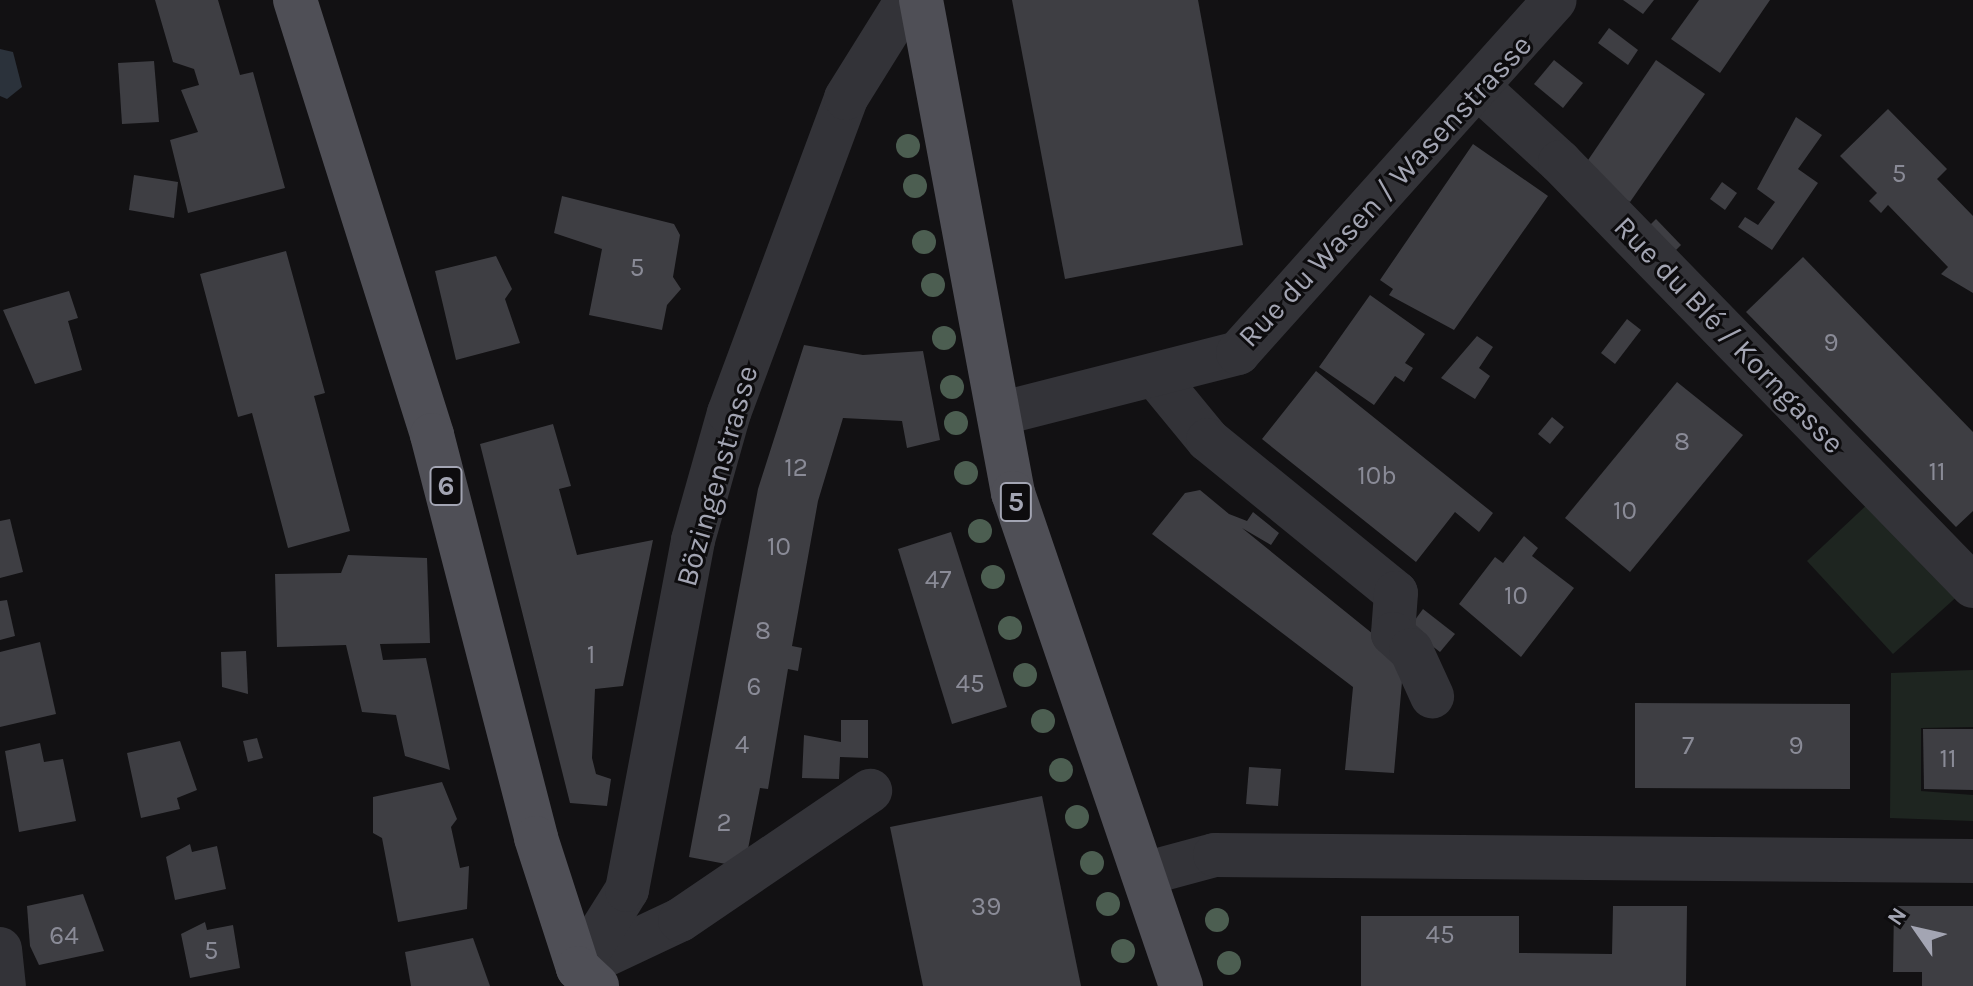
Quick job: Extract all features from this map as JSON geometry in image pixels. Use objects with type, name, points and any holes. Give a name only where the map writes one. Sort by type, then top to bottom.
[{"type":"main road","name":"6","points":[[295,0],[432,435],[536,838],[582,980]]},
{"type":"main road","name":"5","points":[[921,0],[1018,507],[1181,986]]},
{"type":"street","name":"Bözingenstrasse","points":[[582,980],[627,890],[693,540],[729,413],[846,98],[907,0]]},
{"type":"street","name":"Rue du Wasen / Wasenstrasse","points":[[999,414],[1157,378],[1228,357],[1255,338],[1480,89],[1555,0]]},
{"type":"street","name":"Rue du Blé / Korngasse","points":[[1480,89],[1560,162],[1973,586]]},
{"type":"street","points":[[1157,378],[1208,440],[1396,593],[1393,634],[1411,650],[1432,696]]},
{"type":"street","points":[[582,980],[680,920],[870,791]]},
{"type":"street","points":[[1144,874],[1215,855],[1973,861]]},
{"type":"street","points":[[0,949],[4,986]]},
{"type":"shaded area","points":[[0,49],[13,52],[22,87],[7,99],[0,96]]},
{"type":"shaded area","points":[[1871,501],[1961,593],[1893,654],[1807,561]]},
{"type":"shaded area","points":[[1973,670],[1973,727],[1921,728],[1921,791],[1973,795],[1973,821],[1890,818],[1891,673]]},
{"type":"building","points":[[155,0],[218,0],[240,75],[253,72],[285,188],[188,213],[170,140],[198,132],[181,90],[199,85],[194,69],[173,62]]},
{"type":"building","points":[[1012,0],[1198,0],[1243,245],[1065,279]]},
{"type":"building","points":[[1623,0],[1654,0],[1643,14]]},
{"type":"building","points":[[1699,0],[1770,0],[1720,73],[1671,39]]},
{"type":"building","points":[[1609,28],[1638,50],[1628,65],[1598,43]]},
{"type":"building","points":[[1554,60],[1583,83],[1563,108],[1534,84]]},
{"type":"building","points":[[1656,60],[1705,94],[1630,202],[1582,169]]},
{"type":"building","points":[[154,61],[159,122],[122,124],[118,63]]},
{"type":"building","points":[[1888,109],[1947,169],[1937,179],[1973,216],[1973,293],[1941,274],[1948,267],[1888,205],[1881,213],[1869,201],[1877,193],[1840,156]]},
{"type":"building","points":[[1796,117],[1822,135],[1798,169],[1818,183],[1772,250],[1738,227],[1745,217],[1758,225],[1775,202],[1757,189]]},
{"type":"building","points":[[1473,144],[1548,196],[1454,330],[1389,295],[1393,289],[1380,280]]},
{"type":"building","points":[[134,175],[178,182],[174,218],[129,210]]},
{"type":"building","points":[[1722,182],[1737,193],[1725,210],[1710,199]]},
{"type":"building","points":[[562,196],[674,224],[680,235],[673,277],[681,289],[667,305],[662,330],[589,315],[602,249],[554,233]]},
{"type":"building","points":[[1656,219],[1681,245],[1669,257],[1643,232]]},
{"type":"building","points":[[286,251],[325,393],[314,396],[350,531],[288,548],[252,413],[238,417],[200,274]]},
{"type":"building","points":[[496,256],[512,289],[505,299],[520,343],[456,360],[435,271]]},
{"type":"building","points":[[1803,257],[1973,432],[1973,511],[1956,527],[1746,312]]},
{"type":"building","points":[[69,291],[78,318],[68,321],[82,370],[35,384],[3,310]]},
{"type":"building","points":[[1370,295],[1425,334],[1405,363],[1413,368],[1404,382],[1395,376],[1374,405],[1319,367]]},
{"type":"building","points":[[1627,319],[1641,330],[1615,364],[1601,353]]},
{"type":"building","points":[[1477,336],[1493,347],[1479,368],[1490,376],[1475,399],[1441,378]]},
{"type":"building","points":[[804,345],[863,355],[923,351],[940,440],[907,448],[902,421],[843,418],[818,501],[792,646],[802,648],[798,671],[788,669],[768,789],[760,788],[745,864],[726,864],[689,857],[758,489]]},
{"type":"building","points":[[1316,371],[1493,513],[1479,532],[1455,512],[1416,562],[1262,439]]},
{"type":"building","points":[[1677,382],[1743,435],[1630,572],[1565,518]]},
{"type":"building","points":[[1552,417],[1564,427],[1550,444],[1538,434]]},
{"type":"building","points":[[553,424],[571,486],[559,489],[577,555],[653,540],[623,686],[595,689],[592,758],[596,774],[611,779],[607,806],[570,803],[480,444]]},
{"type":"building","points":[[1200,490],[1229,514],[1247,521],[1253,512],[1279,533],[1271,545],[1242,528],[1404,659],[1394,773],[1345,770],[1353,687],[1152,534],[1185,493]]},
{"type":"building","points":[[10,519],[23,572],[0,578],[0,521]]},
{"type":"building","points":[[951,532],[1007,707],[952,724],[898,549]]},
{"type":"building","points":[[1524,536],[1538,548],[1532,556],[1574,588],[1521,657],[1459,604],[1495,557],[1503,563]]},
{"type":"building","points":[[348,555],[427,558],[430,643],[380,644],[383,660],[426,658],[450,770],[405,756],[396,715],[362,712],[346,645],[277,647],[275,574],[341,573]]},
{"type":"building","points":[[7,600],[15,636],[0,640],[0,601]]},
{"type":"building","points":[[1423,609],[1455,634],[1440,652],[1409,628]]},
{"type":"building","points":[[40,642],[56,714],[0,727],[0,652]]},
{"type":"building","points":[[246,651],[248,694],[222,687],[221,652]]},
{"type":"building","points":[[1635,703],[1850,704],[1850,789],[1635,788]]},
{"type":"building","points":[[841,720],[868,720],[868,758],[840,757],[839,779],[802,778],[804,735],[841,742]]},
{"type":"building","points":[[1923,729],[1973,729],[1973,790],[1924,789]]},
{"type":"building","points":[[257,738],[263,758],[248,762],[243,741]]},
{"type":"building","points":[[180,741],[197,790],[177,798],[180,809],[141,818],[127,753]]},
{"type":"building","points":[[40,743],[44,762],[63,759],[76,821],[19,832],[5,751]]},
{"type":"building","points":[[1249,767],[1281,769],[1278,806],[1246,804]]},
{"type":"building","points":[[442,782],[457,819],[451,827],[460,868],[469,866],[467,909],[398,922],[382,838],[373,833],[373,797]]},
{"type":"building","points":[[1042,796],[1081,986],[923,986],[890,827]]},
{"type":"building","points":[[190,844],[192,852],[217,846],[226,889],[175,900],[166,857]]},
{"type":"building","points":[[83,894],[104,951],[39,965],[30,946],[27,906]]},
{"type":"building","points":[[1613,906],[1687,906],[1686,986],[1361,986],[1361,916],[1519,916],[1519,953],[1612,954]]},
{"type":"building","points":[[1894,906],[1973,906],[1973,986],[1922,986],[1922,972],[1893,972]]},
{"type":"building","points":[[205,922],[207,930],[233,925],[240,968],[190,978],[181,934]]},
{"type":"building","points":[[473,938],[490,986],[411,986],[405,952]]}]
